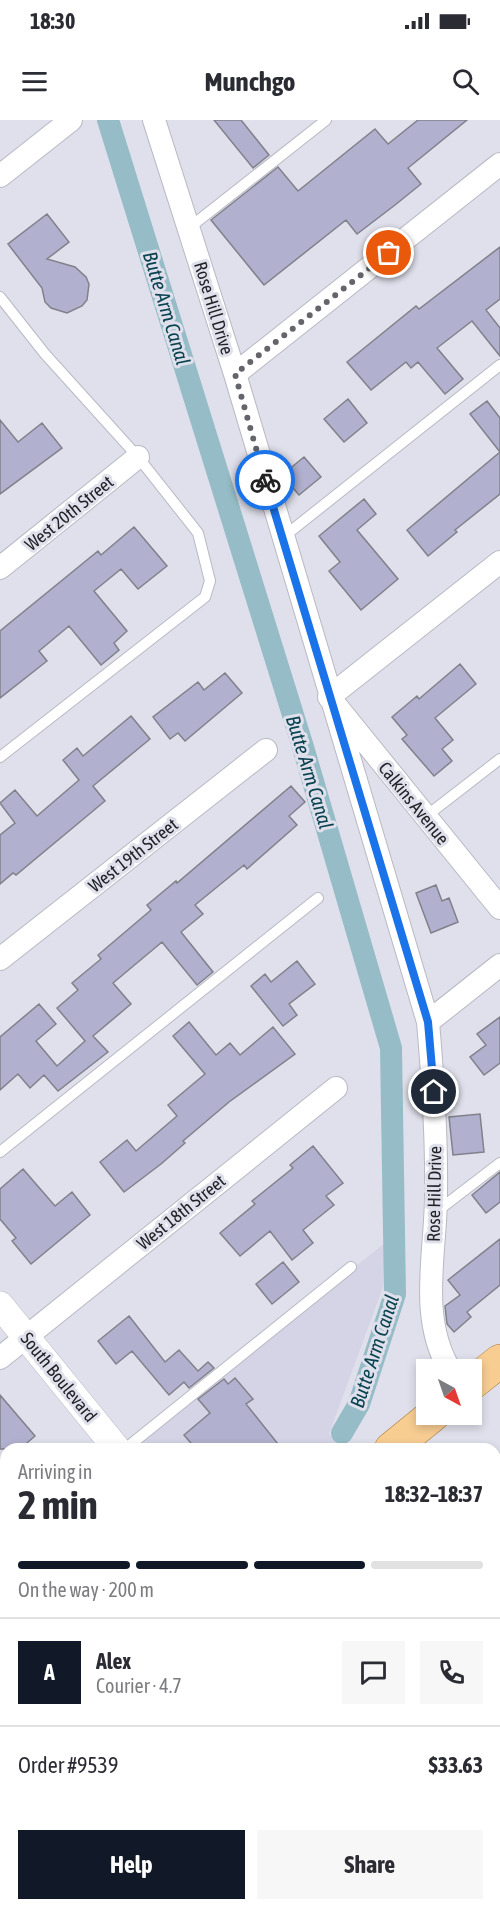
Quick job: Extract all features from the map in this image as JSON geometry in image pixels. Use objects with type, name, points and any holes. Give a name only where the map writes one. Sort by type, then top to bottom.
[{"type":"main road","points":[[482,1375],[500,1361]]},
{"type":"main road","points":[[398,1443],[420,1425]]},
{"type":"street","points":[[0,176],[72,120]]},
{"type":"street","name":"Rose Hill Drive","points":[[154,120],[235,374],[329,697],[428,1022],[434,1102],[435,1213],[431,1306],[435,1336],[445,1359]]},
{"type":"street","points":[[235,374],[500,164]]},
{"type":"street","name":"West 20th Street","points":[[0,568],[138,457]]},
{"type":"street","points":[[329,697],[500,562]]},
{"type":"street","name":"Calkins Avenue","points":[[329,697],[500,908]]},
{"type":"street","name":"West 19th Street","points":[[0,959],[266,750]]},
{"type":"street","points":[[428,1022],[500,965]]},
{"type":"street","name":"West 18th Street","points":[[0,1358],[336,1088]]},
{"type":"street","name":"South Boulevard","points":[[0,1305],[112,1443]]},
{"type":"lane","points":[[189,228],[326,120]]},
{"type":"lane","points":[[0,297],[45,354],[138,457],[198,533],[210,581],[205,597],[0,757]]},
{"type":"lane","points":[[282,538],[500,365]]},
{"type":"lane","points":[[425,818],[500,759]]},
{"type":"lane","points":[[0,1152],[318,898]]},
{"type":"lane","points":[[435,1213],[500,1163]]},
{"type":"lane","points":[[132,1443],[351,1267]]},
{"type":"shaded area","points":[[385,1243],[383,1287],[329,1434],[337,1443],[133,1443]]},
{"type":"building","points":[[214,120],[241,120],[269,155],[253,168]]},
{"type":"building","points":[[418,120],[467,120],[408,168],[421,184],[357,234],[346,220],[264,285],[211,220],[278,167],[298,191],[375,129],[388,144]]},
{"type":"building","points":[[47,214],[69,242],[47,259],[75,267],[86,277],[89,284],[87,300],[82,306],[67,313],[51,308],[45,302],[42,288],[8,244]]},
{"type":"building","points":[[500,247],[500,299],[486,310],[500,328],[500,356],[472,321],[437,348],[463,379],[445,394],[418,362],[411,368],[406,362],[371,390],[347,362],[416,306],[419,309]]},
{"type":"building","points":[[348,399],[367,423],[344,442],[324,419]]},
{"type":"building","points":[[487,401],[500,418],[500,452],[470,414]]},
{"type":"building","points":[[0,420],[18,442],[42,423],[62,448],[0,494]]},
{"type":"building","points":[[500,452],[500,494],[455,530],[457,532],[428,556],[407,530]]},
{"type":"building","points":[[304,457],[321,477],[299,495],[282,475]]},
{"type":"building","points":[[364,499],[376,514],[357,530],[398,579],[361,610],[329,571],[340,562],[319,536]]},
{"type":"building","points":[[134,527],[167,566],[138,589],[121,569],[94,591],[127,631],[114,643],[119,650],[101,665],[69,626],[39,651],[47,661],[0,698],[0,631],[98,551],[101,555]]},
{"type":"building","points":[[460,664],[476,684],[435,718],[453,740],[442,749],[452,761],[434,776],[402,739],[407,735],[392,717],[417,696],[419,699]]},
{"type":"building","points":[[225,673],[242,693],[185,741],[178,733],[170,739],[153,717],[198,682],[204,690]]},
{"type":"building","points":[[131,716],[150,739],[93,786],[105,801],[16,875],[13,873],[0,884],[0,835],[15,823],[0,803],[15,790],[37,816],[79,780],[63,760],[77,748],[83,756]]},
{"type":"building","points":[[291,786],[305,802],[289,816],[297,825],[247,869],[244,865],[195,905],[203,914],[181,932],[213,972],[197,985],[162,942],[113,983],[131,1004],[93,1036],[108,1052],[58,1091],[44,1075],[30,1088],[18,1074],[0,1090],[0,1037],[39,1004],[56,1024],[36,1041],[57,1066],[85,1041],[57,1008],[78,990],[72,983],[101,959],[98,955],[151,910],[147,905],[176,881],[177,883]]},
{"type":"building","points":[[436,885],[442,901],[449,898],[458,922],[431,933],[416,893]]},
{"type":"building","points":[[297,961],[315,984],[289,1004],[297,1015],[283,1026],[251,986],[265,974],[271,982]]},
{"type":"building","points":[[500,1017],[500,1063],[484,1075],[470,1057],[486,1045],[477,1034]]},
{"type":"building","points":[[189,1022],[216,1055],[230,1043],[240,1055],[273,1027],[295,1054],[229,1102],[183,1141],[185,1143],[161,1164],[124,1192],[100,1162],[127,1140],[136,1151],[177,1116],[168,1105],[205,1074],[173,1036]]},
{"type":"building","points":[[480,1114],[484,1152],[453,1155],[449,1117]]},
{"type":"building","points":[[313,1146],[343,1183],[326,1196],[334,1205],[303,1230],[313,1243],[292,1260],[270,1231],[240,1256],[220,1233],[255,1204],[252,1201],[293,1168],[290,1165]]},
{"type":"building","points":[[23,1169],[55,1206],[72,1192],[90,1215],[31,1264],[12,1241],[16,1238],[0,1219],[0,1189]]},
{"type":"building","points":[[500,1172],[500,1202],[486,1213],[472,1195]]},
{"type":"building","points":[[500,1239],[500,1285],[467,1312],[471,1317],[454,1332],[447,1324],[445,1306],[460,1295],[448,1280]]},
{"type":"building","points":[[283,1262],[299,1282],[272,1304],[256,1284]]},
{"type":"building","points":[[129,1316],[165,1362],[179,1350],[198,1371],[208,1362],[214,1368],[189,1388],[184,1382],[169,1395],[132,1351],[116,1364],[98,1341]]},
{"type":"building","points":[[235,1378],[253,1399],[246,1404],[277,1443],[191,1443],[184,1435],[210,1413],[198,1399],[224,1379],[228,1384]]},
{"type":"building","points":[[0,1395],[35,1436],[27,1443],[0,1443]]},
{"type":"waterway","name":"Butte Arm Canal","points":[[108,120],[303,747],[391,1048],[395,1294],[359,1404],[342,1433]]},
{"type":"way so far","points":[[265,480],[235,374],[389,253]]},
{"type":"route","points":[[265,480],[428,1022],[434,1092]]}]
